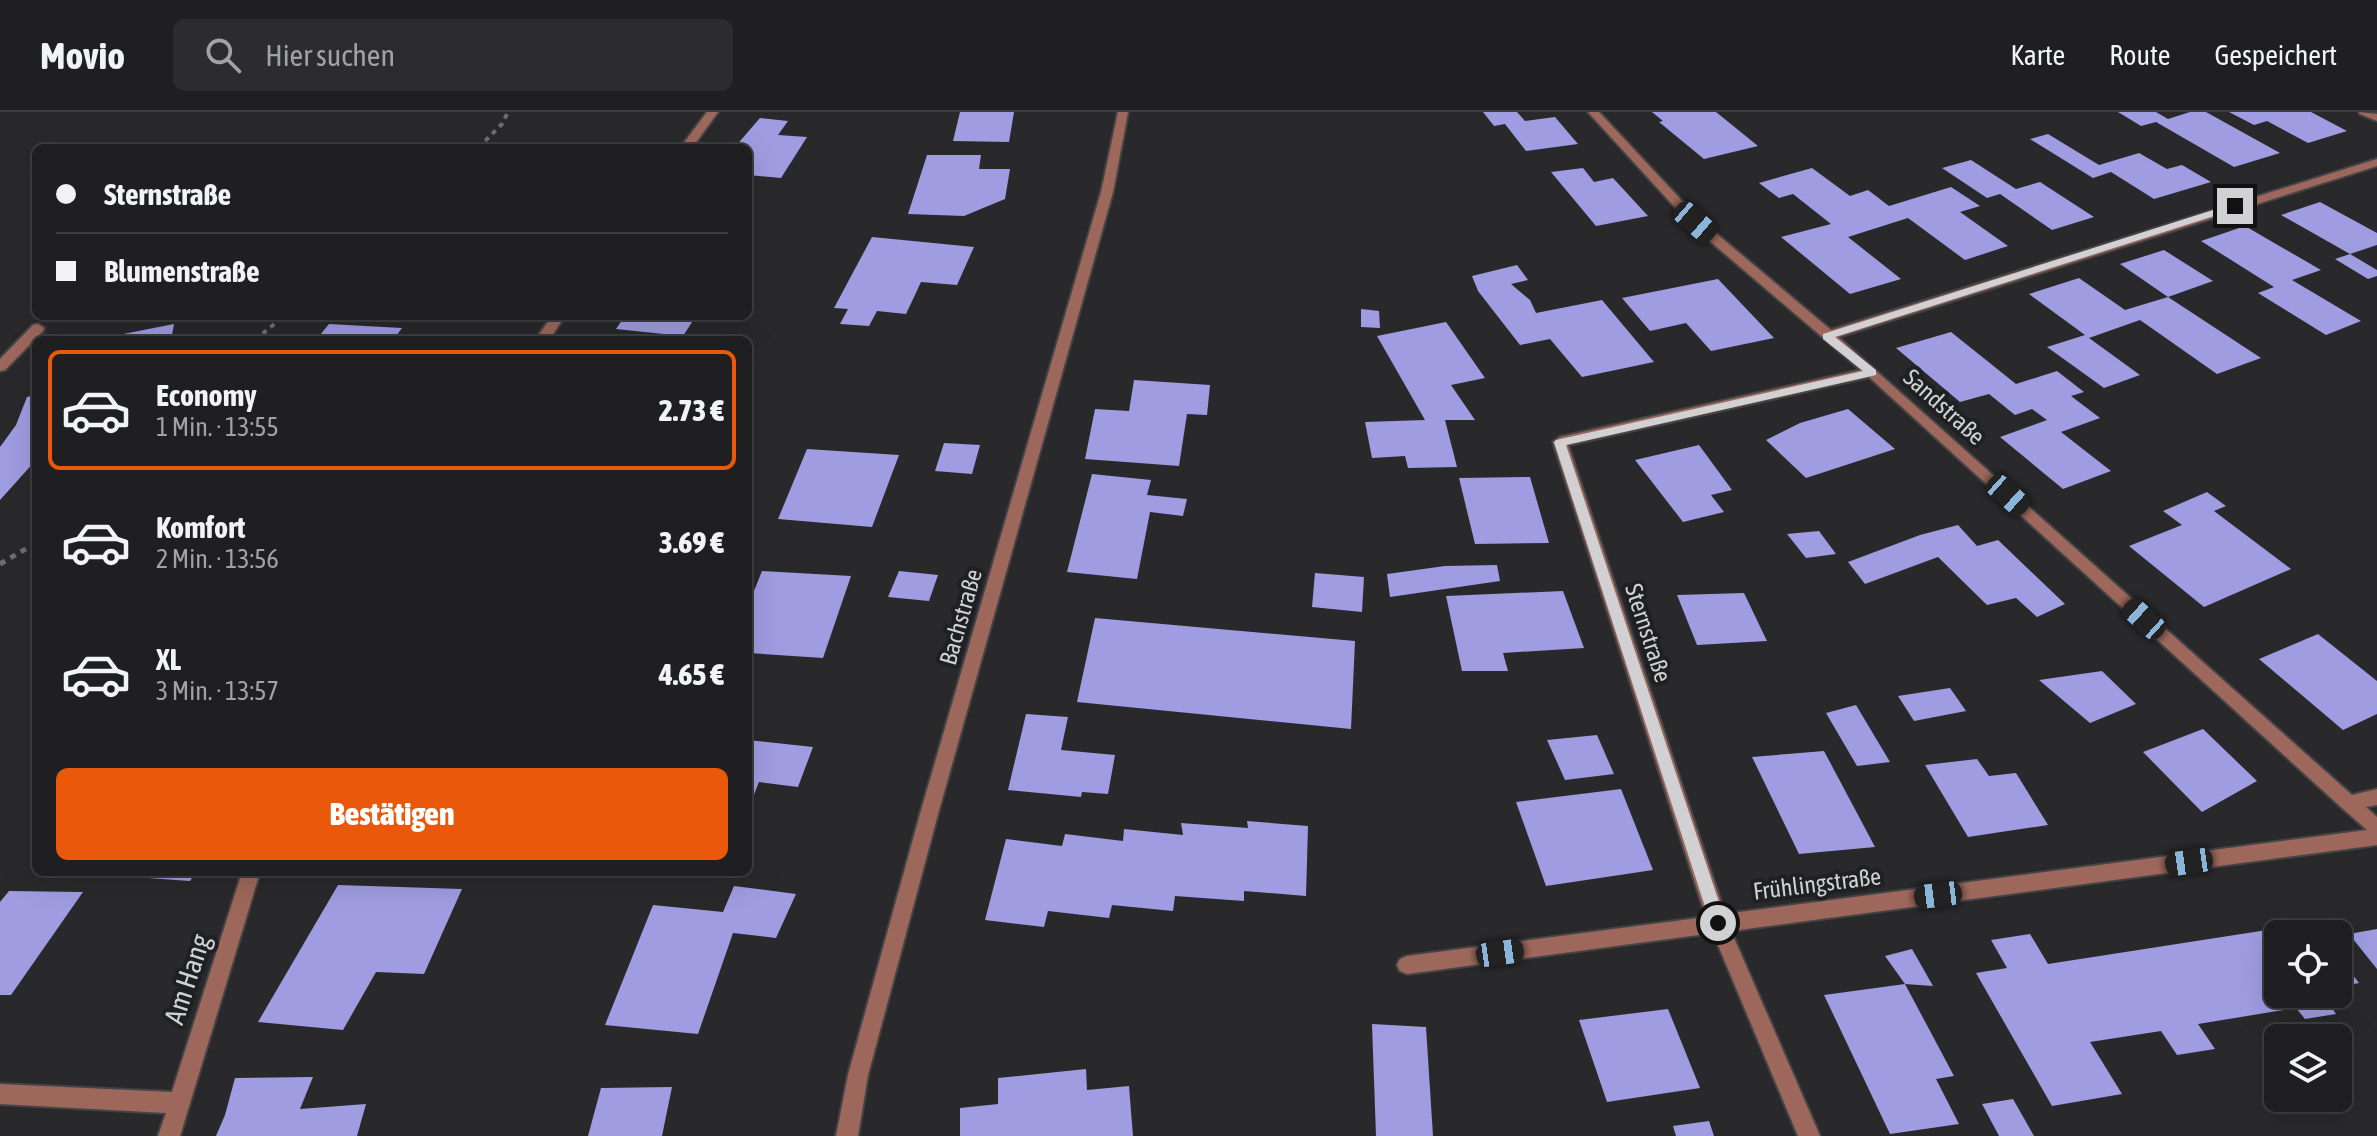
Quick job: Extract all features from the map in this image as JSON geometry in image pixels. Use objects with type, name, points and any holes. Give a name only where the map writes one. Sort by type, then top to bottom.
[{"type":"street","points":[[689,144],[713,112]]},
{"type":"street","name":"Bachstraße","points":[[847,1136],[858,1075],[925,830],[1107,192],[1123,112]]},
{"type":"street","name":"Sandstraße","points":[[1593,112],[1695,222],[1872,372],[2377,828]]},
{"type":"street","points":[[2364,112],[2377,118]]},
{"type":"street","points":[[1827,336],[2377,162]]},
{"type":"street","points":[[0,367],[38,328]]},
{"type":"street","name":"Sternstraße","points":[[1809,1136],[1718,923],[1560,442],[1872,372]]},
{"type":"street","points":[[2348,803],[2377,797]]},
{"type":"street","name":"Frühlingstraße","points":[[1407,965],[2377,837]]},
{"type":"street","name":"Am Hang","points":[[169,1136],[250,876]]},
{"type":"street","points":[[0,1094],[177,1103]]},
{"type":"path","points":[[482,144],[502,124],[508,112]]},
{"type":"path","points":[[260,336],[279,320]]},
{"type":"path","points":[[0,564],[32,545]]},
{"type":"building","points":[[960,112],[1014,112],[1009,142],[953,141]]},
{"type":"building","points":[[1483,112],[1517,112],[1525,121],[1555,117],[1578,144],[1526,151],[1505,124],[1494,126]]},
{"type":"building","points":[[1652,112],[1716,112],[1758,146],[1704,159],[1659,122],[1663,121]]},
{"type":"building","points":[[2118,112],[2156,112],[2168,119],[2190,112],[2206,112],[2280,153],[2234,167],[2156,122],[2141,126]]},
{"type":"building","points":[[2229,112],[2311,112],[2347,131],[2308,143],[2267,121],[2254,125]]},
{"type":"building","points":[[760,118],[788,121],[778,135],[807,137],[781,178],[752,175],[752,144],[737,144]]},
{"type":"building","points":[[2048,134],[2099,165],[2139,153],[2167,169],[2182,165],[2211,182],[2154,199],[2111,172],[2093,178],[2030,139]]},
{"type":"building","points":[[927,155],[981,155],[979,169],[1010,169],[1005,199],[964,216],[908,214]]},
{"type":"building","points":[[1971,160],[2016,189],[2040,182],[2094,217],[2052,230],[2000,194],[1987,198],[1942,168]]},
{"type":"building","points":[[1583,168],[1594,182],[1613,178],[1648,216],[1596,226],[1551,172]]},
{"type":"building","points":[[1812,168],[1850,196],[1868,190],[1889,206],[1951,187],[1980,206],[1960,212],[2008,246],[1965,260],[1908,218],[1848,237],[1901,279],[1850,294],[1781,237],[1831,224],[1793,194],[1779,198],[1759,183]]},
{"type":"building","points":[[2320,202],[2377,233],[2377,245],[2350,254],[2281,215]]},
{"type":"building","points":[[2245,226],[2321,270],[2292,280],[2361,321],[2326,335],[2258,293],[2274,287],[2201,241]]},
{"type":"building","points":[[872,237],[974,247],[957,285],[921,282],[906,314],[877,311],[869,326],[840,324],[848,309],[834,308]]},
{"type":"building","points":[[2164,250],[2213,281],[2168,297],[2120,264]]},
{"type":"building","points":[[2350,254],[2377,270],[2377,276],[2368,279],[2335,259]]},
{"type":"building","points":[[1517,265],[1528,280],[1511,284],[1530,300],[1536,313],[1602,300],[1654,362],[1582,377],[1550,339],[1520,345],[1478,291],[1472,276]]},
{"type":"building","points":[[2079,278],[2125,310],[2168,297],[2261,358],[2217,374],[2140,320],[2089,338],[2140,375],[2104,388],[2047,347],[2085,335],[2029,294]]},
{"type":"building","points":[[1718,279],[1774,338],[1711,351],[1686,323],[1650,331],[1622,298]]},
{"type":"building","points":[[1361,309],[1379,311],[1380,328],[1361,327]]},
{"type":"building","points":[[622,320],[693,320],[683,336],[616,329]]},
{"type":"building","points":[[1446,322],[1485,378],[1451,385],[1475,420],[1445,420],[1457,467],[1408,468],[1405,456],[1372,458],[1365,422],[1425,420],[1377,336]]},
{"type":"building","points":[[174,324],[172,336],[113,336]]},
{"type":"building","points":[[329,324],[402,328],[396,336],[319,336]]},
{"type":"building","points":[[1951,332],[2016,384],[2057,371],[2084,392],[2071,396],[2100,418],[2061,432],[2111,471],[2063,489],[2000,437],[2047,420],[2032,409],[2015,415],[1989,394],[1960,402],[1896,348]]},
{"type":"building","points":[[1134,380],[1210,385],[1207,415],[1187,414],[1179,466],[1085,459],[1095,409],[1129,411]]},
{"type":"building","points":[[32,396],[32,464],[0,500],[0,447],[16,425],[27,397]]},
{"type":"building","points":[[1848,409],[1895,449],[1806,478],[1766,440],[1800,423]]},
{"type":"building","points":[[944,443],[980,445],[972,474],[935,471]]},
{"type":"building","points":[[1699,445],[1732,490],[1711,495],[1724,512],[1683,522],[1635,460]]},
{"type":"building","points":[[807,449],[899,455],[872,527],[778,519]]},
{"type":"building","points":[[1092,474],[1151,480],[1147,495],[1187,499],[1183,516],[1150,512],[1137,579],[1067,572]]},
{"type":"building","points":[[1530,477],[1549,543],[1475,544],[1459,478]]},
{"type":"building","points":[[2207,492],[2226,506],[2214,511],[2291,569],[2204,607],[2129,546],[2182,525],[2163,511]]},
{"type":"building","points":[[1958,525],[1977,546],[1998,540],[2065,604],[2037,617],[2016,598],[1987,605],[1938,557],[1865,584],[1848,562],[1920,535]]},
{"type":"building","points":[[1819,531],[1836,554],[1806,558],[1787,534]]},
{"type":"building","points":[[1497,565],[1500,581],[1390,597],[1387,574],[1445,566]]},
{"type":"building","points":[[762,571],[851,576],[823,658],[752,653],[752,596]]},
{"type":"building","points":[[899,571],[938,575],[929,601],[888,597]]},
{"type":"building","points":[[1315,573],[1364,577],[1362,612],[1312,607]]},
{"type":"building","points":[[1563,591],[1584,648],[1503,653],[1508,671],[1462,671],[1446,596]]},
{"type":"building","points":[[1744,593],[1767,641],[1697,645],[1677,595]]},
{"type":"building","points":[[1095,618],[1355,641],[1351,729],[1077,702]]},
{"type":"building","points":[[2318,634],[2377,681],[2377,714],[2343,730],[2259,659]]},
{"type":"building","points":[[2102,671],[2136,704],[2090,723],[2039,680]]},
{"type":"building","points":[[1950,688],[1966,711],[1914,721],[1898,696]]},
{"type":"building","points":[[1856,705],[1890,762],[1857,766],[1826,713]]},
{"type":"building","points":[[1026,714],[1068,717],[1061,750],[1115,755],[1108,794],[1082,792],[1081,797],[1008,790]]},
{"type":"building","points":[[2203,729],[2257,781],[2202,812],[2143,752]]},
{"type":"building","points":[[1597,735],[1614,774],[1565,780],[1547,740]]},
{"type":"building","points":[[752,740],[813,747],[798,787],[759,782],[752,800]]},
{"type":"building","points":[[1824,751],[1875,847],[1799,854],[1752,757]]},
{"type":"building","points":[[1977,759],[1989,776],[2016,773],[2048,825],[1968,837],[1925,765]]},
{"type":"building","points":[[1621,789],[1653,870],[1546,886],[1516,802]]},
{"type":"building","points":[[1247,821],[1308,826],[1306,896],[1244,891],[1244,901],[1175,896],[1173,911],[1112,905],[1109,918],[1048,911],[1044,927],[985,920],[1006,839],[1062,846],[1065,834],[1123,841],[1124,829],[1183,835],[1181,823],[1248,828]]},
{"type":"building","points":[[135,876],[193,876],[190,881]]},
{"type":"building","points":[[338,885],[462,889],[424,974],[376,972],[343,1030],[258,1022]]},
{"type":"building","points":[[734,886],[796,894],[776,938],[733,933],[698,1034],[605,1025],[653,905],[723,912]]},
{"type":"building","points":[[9,891],[83,892],[11,995],[0,995],[0,902]]},
{"type":"building","points":[[2377,929],[2377,969],[2352,938],[2352,933]]},
{"type":"building","points":[[2264,931],[2264,1008],[2296,1008],[2198,1024],[2215,1049],[2177,1055],[2161,1031],[2090,1042],[2122,1094],[2052,1106],[1976,973],[2007,968],[1991,940],[2030,934],[2048,964]]},
{"type":"building","points":[[1912,949],[1933,986],[1905,984],[1885,956]]},
{"type":"building","points":[[1905,984],[1954,1076],[1936,1079],[1959,1124],[1890,1134],[1824,995]]},
{"type":"building","points":[[2296,1008],[2332,1008],[2336,1014],[2305,1019]]},
{"type":"building","points":[[1668,1009],[1700,1088],[1607,1102],[1579,1020]]},
{"type":"building","points":[[1372,1024],[1426,1027],[1433,1136],[1376,1136]]},
{"type":"building","points":[[1086,1069],[1087,1090],[1129,1086],[1133,1136],[960,1136],[960,1108],[998,1104],[998,1078]]},
{"type":"building","points":[[313,1077],[300,1109],[366,1104],[357,1136],[216,1136],[235,1078]]},
{"type":"building","points":[[672,1087],[662,1136],[588,1136],[601,1088]]},
{"type":"building","points":[[2013,1099],[2034,1136],[1999,1136],[1982,1104]]},
{"type":"building","points":[[1709,1121],[1714,1136],[1676,1136],[1673,1126]]},
{"type":"route","points":[[1718,923],[1560,442],[1872,372],[1827,336],[2235,206]]}]
